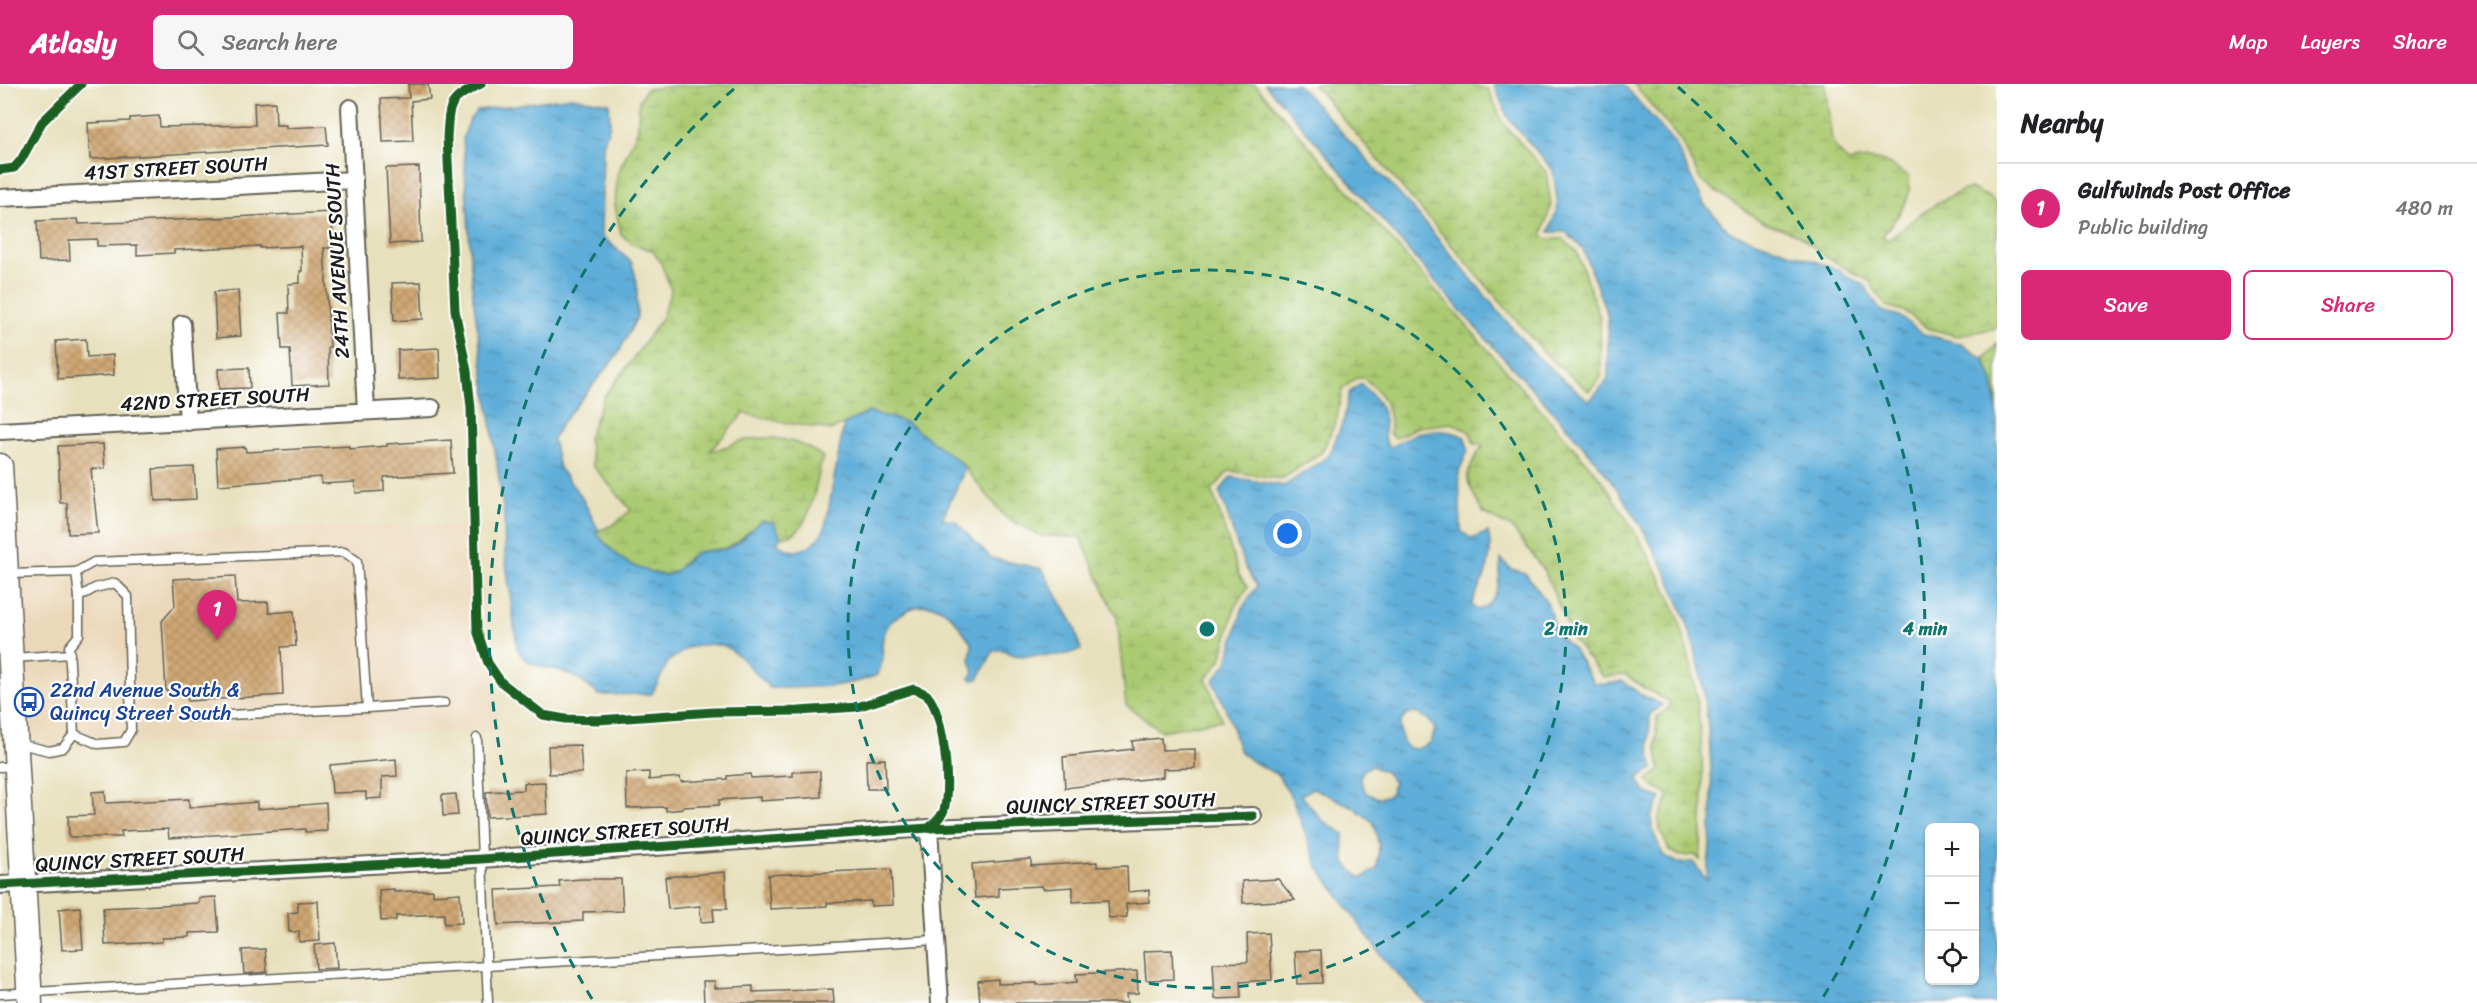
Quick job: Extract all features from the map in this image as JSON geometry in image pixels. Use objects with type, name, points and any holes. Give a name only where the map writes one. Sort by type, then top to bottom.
[{"type":"main road","points":[[0,466],[2,542],[6,574],[5,659],[11,758],[12,884],[30,998]]},
{"type":"street","name":"24TH AVENUE SOUTH","points":[[350,108],[366,411]]},
{"type":"street","name":"41ST STREET SOUTH","points":[[0,198],[354,180]]},
{"type":"street","points":[[182,324],[188,422]]},
{"type":"street","name":"42ND STREET SOUTH","points":[[0,431],[432,408]]},
{"type":"street","name":"QUINCY STREET SOUTH","points":[[12,884],[481,860],[929,828],[1253,816]]},
{"type":"street","points":[[929,828],[940,1003]]},
{"type":"lane","points":[[6,574],[76,572],[94,562],[344,552],[357,561],[367,708]]},
{"type":"lane","points":[[11,758],[63,748],[74,734],[69,647],[79,635],[79,597],[76,572]]},
{"type":"lane","points":[[74,734],[98,744],[124,741],[131,730],[128,596],[115,583],[95,588],[79,597]]},
{"type":"lane","points":[[5,659],[70,654]]},
{"type":"lane","points":[[190,717],[444,703]]},
{"type":"lane","points":[[477,738],[488,1003]]},
{"type":"lane","points":[[0,994],[30,998],[486,966],[936,940]]},
{"type":"shaded area","points":[[477,524],[499,730],[30,749],[16,533]]},
{"type":"green space","points":[[695,84],[1255,84],[1601,479],[1642,545],[1670,597],[1686,644],[1693,674],[1701,736],[1703,798],[1700,860],[1695,855],[1680,856],[1669,850],[1660,830],[1659,818],[1669,796],[1647,780],[1660,770],[1656,745],[1657,717],[1669,708],[1670,702],[1626,675],[1603,677],[1573,639],[1545,572],[1512,528],[1482,512],[1472,491],[1468,478],[1469,472],[1483,445],[1474,444],[1470,432],[1452,423],[1417,427],[1396,438],[1390,434],[1388,409],[1385,402],[1364,378],[1356,378],[1342,390],[1337,418],[1322,452],[1282,479],[1229,471],[1212,490],[1239,575],[1248,587],[1235,606],[1221,660],[1206,679],[1222,720],[1161,731],[1126,705],[1117,618],[1080,537],[1041,536],[1006,518],[960,462],[869,412],[832,430],[780,422],[744,413],[710,451],[741,441],[774,438],[794,442],[823,457],[808,514],[794,533],[781,537],[772,522],[761,521],[737,542],[724,549],[715,549],[689,557],[678,570],[663,576],[633,568],[620,559],[595,532],[613,525],[631,510],[593,466],[588,438],[604,396],[662,317],[671,290],[661,263],[652,250],[632,244],[621,234],[615,206],[617,175],[638,129],[639,101],[646,89]]},
{"type":"green space","points":[[1313,84],[1471,84],[1489,90],[1502,122],[1546,172],[1551,205],[1542,235],[1547,239],[1563,239],[1577,252],[1600,318],[1601,377],[1589,391],[1547,356]]},
{"type":"green space","points":[[1634,84],[1825,84],[1832,141],[1837,150],[1849,162],[1874,159],[1888,163],[1909,177],[1910,186],[1906,202],[1882,237],[1889,240],[1927,210],[1970,188],[1991,198],[1997,205],[1997,328],[1957,336],[1927,328],[1904,311],[1886,306],[1869,281],[1829,259],[1799,235],[1761,221],[1701,181],[1680,140]]},
{"type":"green space","points":[[1997,344],[1997,414],[1993,382],[1984,359]]},
{"type":"water","points":[[1265,84],[1297,84],[1412,208],[1534,354],[1589,401],[1608,380],[1608,317],[1583,249],[1566,232],[1549,232],[1558,206],[1553,170],[1508,118],[1494,84],[1623,84],[1675,144],[1705,205],[1730,232],[1832,267],[1865,286],[1881,311],[1899,316],[1923,334],[1959,343],[1984,359],[1993,382],[1997,414],[1997,1003],[1425,1003],[1387,963],[1318,867],[1293,800],[1278,775],[1251,761],[1239,750],[1228,714],[1213,681],[1227,663],[1243,607],[1257,586],[1240,553],[1219,492],[1231,477],[1284,486],[1329,456],[1344,419],[1349,393],[1361,384],[1381,409],[1388,447],[1415,434],[1431,431],[1448,432],[1465,437],[1468,451],[1459,471],[1461,531],[1472,539],[1488,532],[1490,542],[1487,570],[1472,606],[1478,610],[1491,601],[1499,582],[1501,559],[1511,569],[1525,573],[1547,602],[1557,635],[1573,649],[1594,683],[1607,684],[1623,681],[1640,694],[1663,705],[1650,714],[1649,746],[1653,769],[1637,778],[1645,792],[1661,798],[1651,817],[1653,832],[1663,855],[1678,863],[1693,862],[1706,880],[1710,850],[1711,781],[1706,708],[1693,641],[1676,595],[1639,523],[1607,475],[1461,311]],"holes":[[[1415,713],[1428,719],[1435,729],[1431,742],[1412,748],[1404,743],[1400,723],[1406,715]],[[1372,766],[1385,772],[1394,782],[1390,795],[1378,798],[1366,793],[1360,778],[1364,769]],[[1313,788],[1353,807],[1374,823],[1379,846],[1377,868],[1362,878],[1347,865],[1344,855],[1344,834],[1323,821],[1301,795]]]},
{"type":"water","points":[[571,97],[609,103],[610,124],[603,146],[601,235],[632,263],[637,282],[637,317],[618,354],[561,424],[553,439],[559,468],[581,496],[599,531],[596,533],[603,541],[628,563],[664,575],[676,571],[697,553],[735,545],[761,521],[773,522],[781,537],[777,542],[784,547],[791,550],[804,549],[816,541],[825,528],[844,424],[869,412],[906,422],[960,462],[965,469],[942,519],[955,521],[991,558],[1042,569],[1075,627],[1081,650],[1063,655],[1023,656],[1012,655],[1004,650],[994,650],[978,679],[972,680],[970,678],[974,673],[970,659],[972,644],[954,619],[931,605],[910,609],[890,623],[883,637],[883,659],[877,675],[839,685],[770,688],[740,657],[725,646],[709,644],[687,648],[668,662],[652,694],[599,695],[575,677],[559,670],[531,663],[521,654],[517,647],[505,556],[504,514],[473,297],[463,138],[470,119],[478,110]]},
{"type":"building","points":[[408,84],[428,84],[430,99],[411,101],[413,141],[383,142],[381,99],[409,98]]},
{"type":"building","points":[[275,102],[276,125],[286,125],[286,128],[326,126],[328,145],[90,159],[88,123],[130,121],[130,118],[159,116],[160,127],[255,125],[254,103]]},
{"type":"building","points":[[419,167],[421,242],[390,244],[386,168]]},
{"type":"building","points":[[332,212],[333,248],[324,248],[330,347],[328,347],[329,384],[292,386],[290,349],[282,349],[280,313],[289,313],[288,284],[300,283],[301,246],[174,250],[174,253],[137,255],[137,245],[97,246],[97,239],[69,240],[70,260],[39,261],[37,221],[78,219],[79,224]]},
{"type":"building","points":[[421,282],[423,319],[394,321],[392,283]]},
{"type":"building","points":[[238,290],[241,336],[216,338],[214,292]]},
{"type":"building","points":[[86,339],[87,357],[113,355],[114,375],[58,379],[56,341]]},
{"type":"building","points":[[439,348],[440,378],[398,380],[398,350]]},
{"type":"building","points":[[249,368],[250,388],[219,389],[218,369]]},
{"type":"building","points":[[451,440],[453,473],[384,477],[384,491],[356,493],[355,482],[321,484],[321,477],[218,485],[216,449],[245,447],[246,452],[349,446],[349,449]]},
{"type":"building","points":[[103,444],[105,468],[91,469],[98,533],[68,534],[67,503],[60,503],[58,446]]},
{"type":"building","points":[[194,467],[196,499],[155,501],[153,469]]},
{"type":"building","points":[[235,576],[237,603],[268,602],[269,613],[294,611],[296,646],[281,647],[283,695],[188,701],[184,690],[166,691],[162,621],[175,606],[173,579]]},
{"type":"building","points":[[1161,738],[1162,750],[1195,749],[1195,768],[1163,769],[1163,777],[1065,788],[1063,757],[1133,749],[1132,741]]},
{"type":"building","points":[[580,745],[582,773],[549,774],[548,746]]},
{"type":"building","points":[[396,759],[397,776],[382,777],[382,798],[366,799],[366,792],[332,793],[330,765]]},
{"type":"building","points":[[885,759],[886,789],[867,789],[866,760]]},
{"type":"building","points":[[820,771],[821,797],[760,801],[760,797],[719,800],[719,805],[683,807],[683,809],[666,811],[666,807],[627,808],[626,773],[649,772],[649,780],[680,777],[681,782],[727,779],[727,776],[750,774],[751,778],[793,776],[793,772]]},
{"type":"building","points":[[545,782],[547,814],[487,817],[486,792],[524,790],[524,783]]},
{"type":"building","points":[[105,791],[106,803],[189,799],[189,808],[257,802],[257,809],[326,803],[327,831],[305,832],[305,829],[169,838],[168,829],[121,831],[122,837],[69,837],[68,816],[94,815],[92,792]]},
{"type":"building","points":[[456,794],[458,815],[443,816],[442,795]]},
{"type":"building","points":[[1031,859],[1031,866],[1097,862],[1097,867],[1127,866],[1128,892],[1149,890],[1149,902],[1126,904],[1127,917],[1109,918],[1108,900],[1073,902],[1073,887],[998,888],[999,896],[975,898],[972,864]]},
{"type":"building","points":[[891,869],[893,905],[871,906],[871,901],[770,909],[768,875]]},
{"type":"building","points":[[725,872],[727,909],[713,909],[714,921],[701,922],[700,906],[668,909],[665,877]]},
{"type":"building","points":[[621,879],[623,911],[583,912],[583,921],[498,925],[496,890],[560,887],[559,881]]},
{"type":"building","points":[[1278,879],[1295,900],[1243,903],[1242,881]]},
{"type":"building","points":[[394,889],[394,892],[433,890],[433,895],[460,893],[462,923],[444,924],[444,914],[396,916],[396,920],[381,921],[379,890]]},
{"type":"building","points":[[216,897],[219,932],[189,933],[189,937],[162,938],[162,942],[105,945],[103,908],[199,903],[199,898]]},
{"type":"building","points":[[318,901],[320,941],[299,942],[299,932],[289,932],[288,913],[298,912],[298,902]]},
{"type":"building","points":[[80,907],[83,949],[62,950],[59,909]]},
{"type":"building","points":[[1269,933],[1272,980],[1240,982],[1241,998],[1215,999],[1213,963],[1248,962],[1247,934]]},
{"type":"building","points":[[335,943],[337,968],[316,969],[314,945]]},
{"type":"building","points":[[265,949],[267,972],[244,974],[242,950]]},
{"type":"building","points":[[1172,950],[1173,979],[1146,980],[1144,951]]},
{"type":"building","points":[[1321,950],[1322,983],[1297,984],[1295,951]]},
{"type":"building","points":[[1137,971],[1138,993],[1126,994],[1127,1003],[980,1003],[978,981],[998,979],[998,984],[1037,983],[1037,985],[1077,982],[1076,974]]},
{"type":"building","points":[[703,981],[715,981],[715,988],[753,986],[753,992],[833,989],[834,1003],[704,1003]]},
{"type":"cycle path","points":[[0,170],[14,168],[21,160],[42,122],[81,84]]},
{"type":"cycle path","points":[[481,84],[462,94],[453,104],[450,109],[447,138],[455,310],[467,371],[471,408],[477,630],[488,663],[501,682],[543,715],[565,719],[598,720],[714,712],[799,711],[857,707],[914,689],[926,694],[933,704],[942,733],[946,768],[947,785],[944,810],[929,828]]},
{"type":"cycle path","points":[[0,885],[481,859],[929,828],[1253,816]]},
{"type":"place","name":"Gulfwinds Post Office","points":[[217,640]]},
{"type":"place","name":"22nd Avenue South & Quincy Street South","points":[[29,702]]}]
